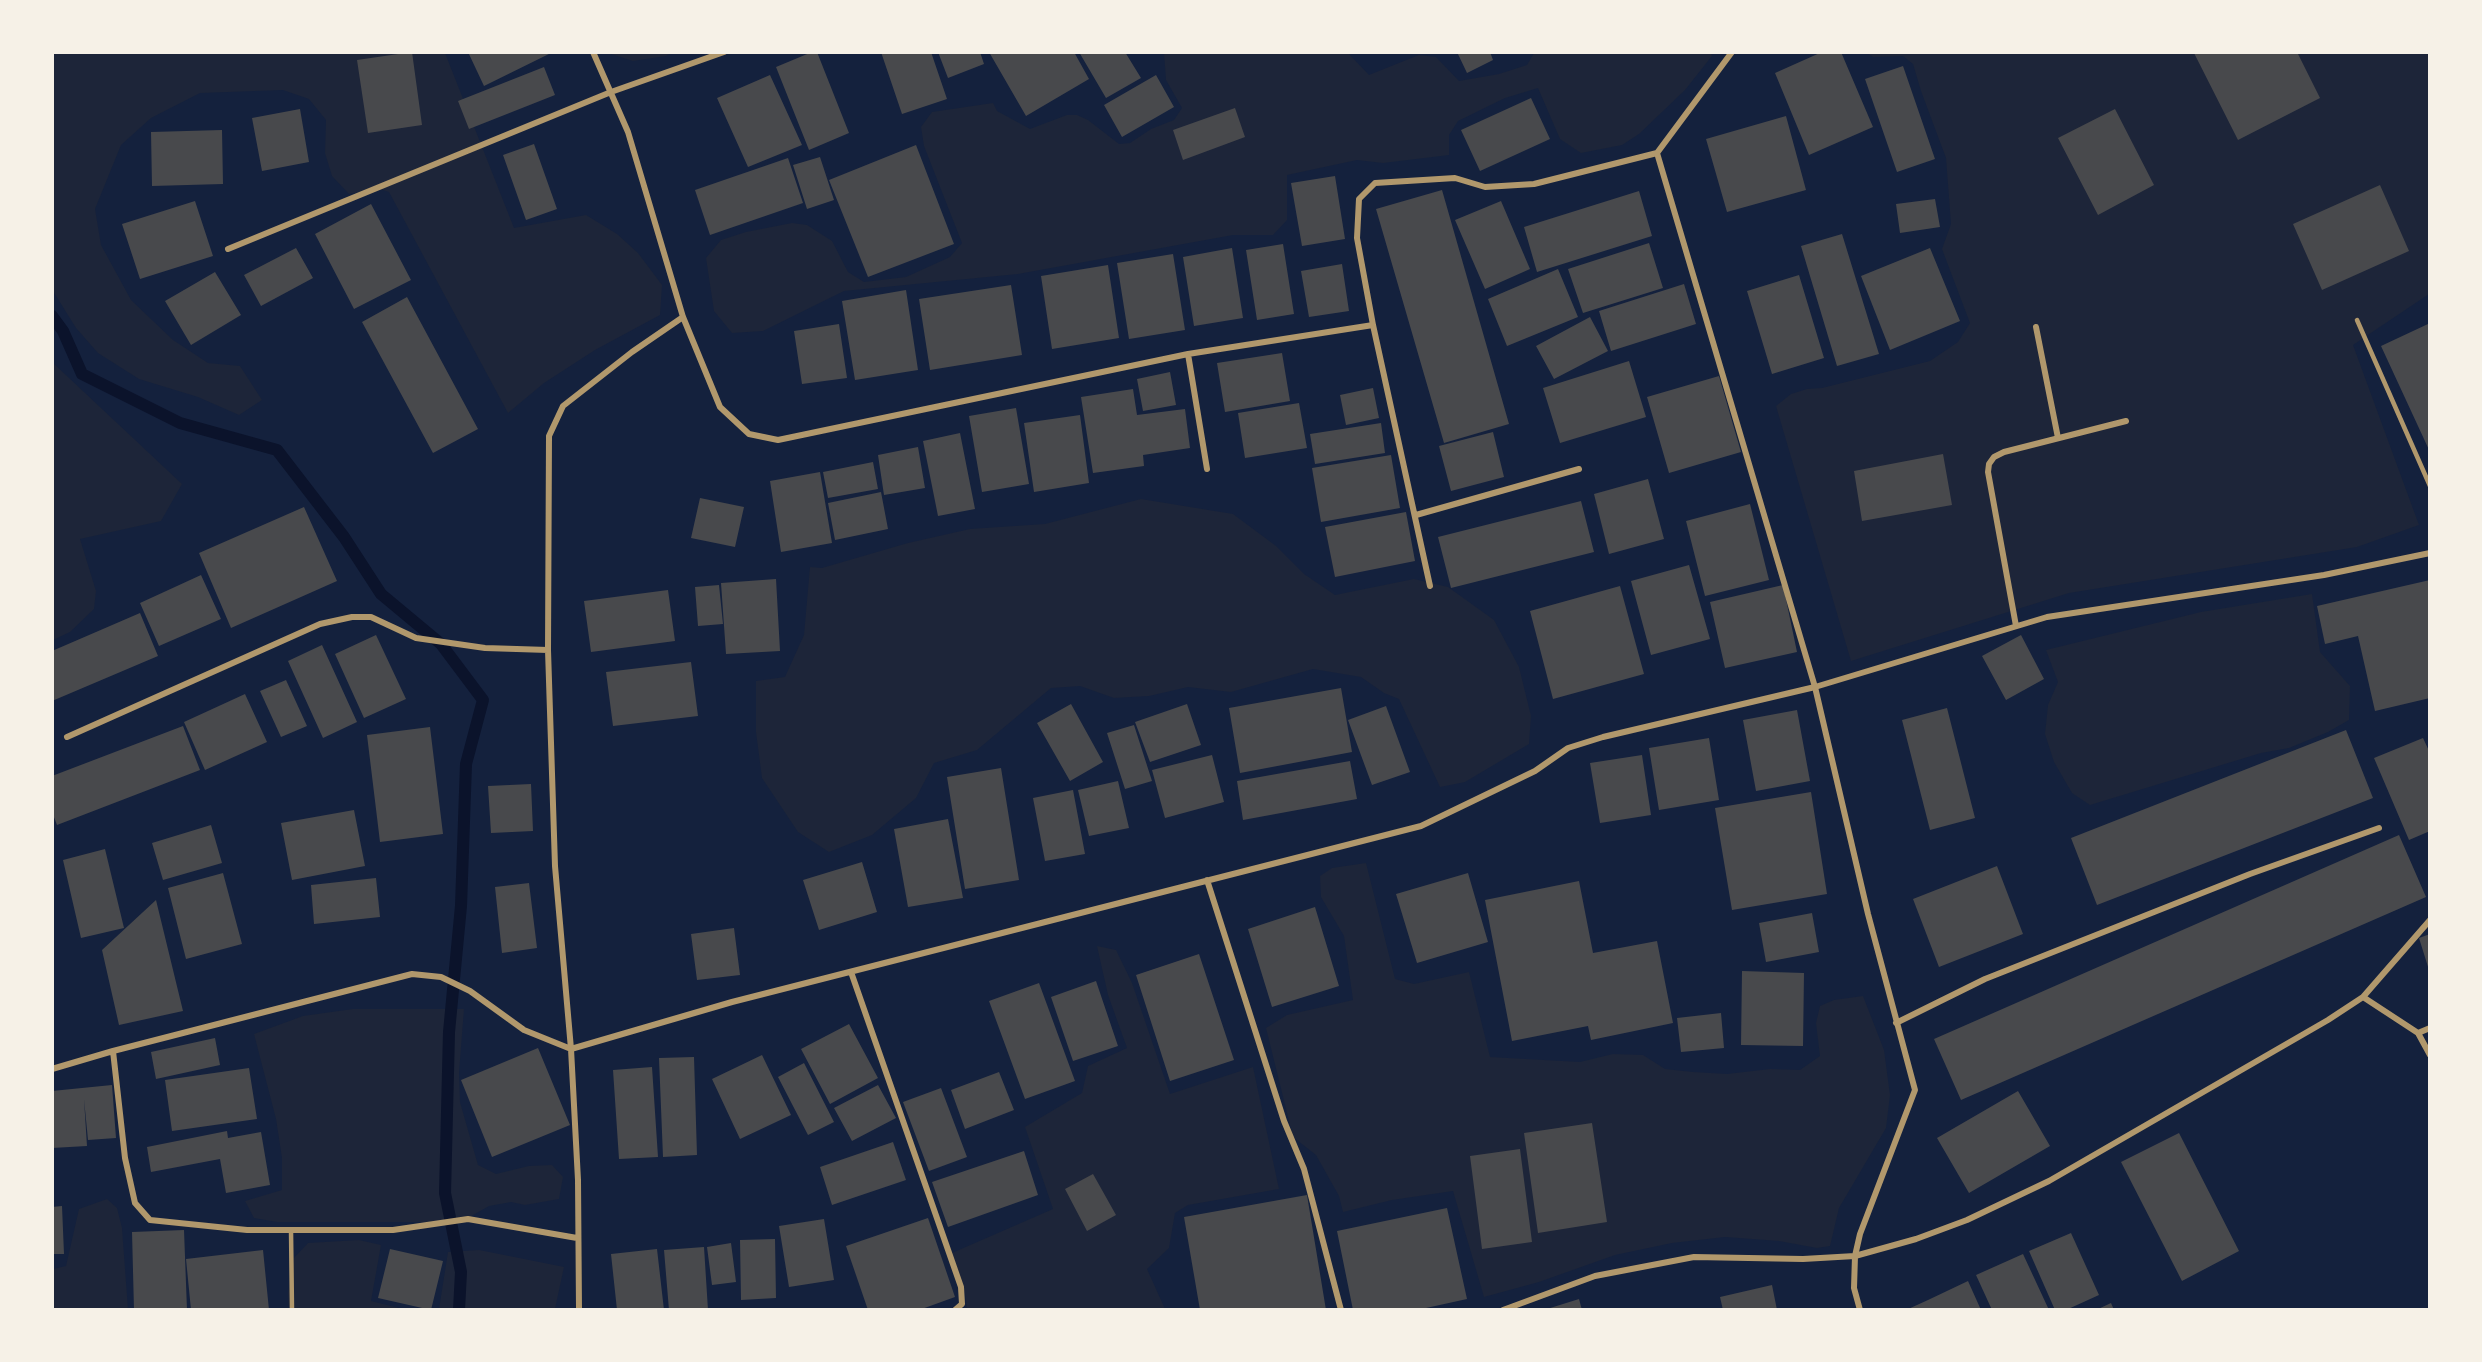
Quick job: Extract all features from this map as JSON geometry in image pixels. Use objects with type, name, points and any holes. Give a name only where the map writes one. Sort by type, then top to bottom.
[{"type":"street","points":[[593,52],[628,132],[683,317],[720,407],[749,434],[778,440],[1188,354],[1373,325]]},
{"type":"street","points":[[228,249],[611,92],[724,52]]},
{"type":"street","points":[[1430,586],[1373,325],[1357,238],[1359,199],[1375,183],[1455,178],[1485,187],[1534,184],[1657,153],[1732,52]]},
{"type":"street","points":[[1657,153],[1815,687],[1896,1023],[1910,1064],[1915,1090],[1860,1234],[1855,1256],[1854,1288],[1860,1310]]},
{"type":"street","points":[[579,1310],[578,1179],[571,1049],[555,866],[549,650],[549,436],[563,406],[632,352],[683,317]]},
{"type":"street","points":[[2036,327],[2058,438]]},
{"type":"street","points":[[1188,354],[1207,469]]},
{"type":"street","points":[[2016,626],[1988,471],[1989,464],[1994,457],[2004,452],[2127,421]]},
{"type":"street","points":[[1416,515],[1580,469]]},
{"type":"street","points":[[52,1069],[113,1051],[412,974],[441,976],[470,991],[524,1030],[571,1049],[732,1002],[1421,826],[1535,771],[1568,748],[1602,736],[1815,687],[2046,618],[2324,575],[2430,553]]},
{"type":"street","points":[[67,737],[320,624],[352,617],[371,617],[416,638],[453,644],[549,650]]},
{"type":"street","points":[[1896,1023],[1985,979],[2250,874],[2379,828]]},
{"type":"street","points":[[1208,880],[1280,1111],[1304,1169],[1341,1310]]},
{"type":"street","points":[[1503,1310],[1595,1276],[1694,1257],[1803,1259],[1855,1256],[1916,1239],[1967,1220],[2049,1181],[2328,1020],[2363,997],[2430,920]]},
{"type":"street","points":[[851,972],[960,1287],[963,1299],[956,1310]]},
{"type":"street","points":[[2363,997],[2418,1033],[2430,1055]]},
{"type":"street","points":[[2418,1033],[2430,1028]]},
{"type":"street","points":[[113,1051],[125,1158],[135,1203],[150,1220],[247,1230],[393,1230],[468,1219],[577,1238]]},
{"type":"lane","points":[[2356,320],[2430,486]]},
{"type":"lane","points":[[291,1230],[292,1310]]},
{"type":"shaded area","points":[[53,52],[445,53],[514,228],[586,215],[617,234],[638,253],[662,285],[660,315],[595,350],[544,383],[508,413],[389,192],[380,189],[349,194],[332,176],[325,153],[326,120],[309,99],[283,90],[200,93],[151,118],[121,145],[95,209],[101,245],[131,300],[173,340],[208,363],[240,366],[262,400],[239,415],[198,397],[139,379],[98,353],[76,328],[53,291]]},
{"type":"shaded area","points":[[608,53],[671,53],[666,56],[633,61]]},
{"type":"shaded area","points":[[1164,53],[1348,53],[1369,75],[1419,55],[1436,57],[1459,81],[1499,74],[1527,65],[1534,53],[1711,53],[1712,56],[1685,90],[1639,134],[1622,145],[1581,153],[1560,139],[1538,88],[1505,98],[1458,121],[1449,135],[1449,155],[1383,163],[1357,160],[1287,175],[1287,220],[1273,235],[1233,235],[1018,274],[844,291],[763,331],[732,333],[714,311],[706,258],[721,240],[746,232],[792,223],[807,225],[832,241],[848,272],[864,282],[906,277],[950,257],[962,243],[924,146],[921,127],[932,112],[993,103],[997,111],[1030,129],[1067,115],[1077,115],[1088,120],[1119,144],[1130,143],[1151,129],[1174,120],[1182,108],[1166,80]]},
{"type":"shaded area","points":[[1867,53],[2429,53],[2429,294],[2353,345],[2419,525],[2357,547],[2069,593],[1851,661],[1776,406],[1791,394],[1807,389],[1822,388],[1930,361],[1958,342],[1970,323],[1942,249],[1951,224],[1946,158],[1913,64],[1903,56],[1873,57]]},
{"type":"shaded area","points":[[52,362],[182,484],[161,521],[80,539],[96,591],[94,609],[70,632],[53,640]]},
{"type":"shaded area","points":[[1141,499],[1233,514],[1276,546],[1304,574],[1335,595],[1414,579],[1448,587],[1494,620],[1519,667],[1531,716],[1529,744],[1465,782],[1440,787],[1399,699],[1384,693],[1361,677],[1313,669],[1231,692],[1188,687],[1149,696],[1114,698],[1080,686],[1051,688],[977,750],[934,763],[916,798],[872,835],[829,852],[798,832],[762,778],[756,732],[756,681],[785,677],[804,635],[810,567],[822,568],[908,543],[970,529],[1045,524]]},
{"type":"shaded area","points":[[2312,594],[2320,652],[2350,686],[2349,720],[2328,732],[2289,748],[2261,753],[2090,805],[2072,793],[2054,762],[2045,734],[2048,705],[2058,682],[2046,650],[2201,612]]},
{"type":"shaded area","points":[[1366,863],[1395,979],[1414,984],[1469,972],[1490,1057],[1580,1062],[1613,1054],[1643,1055],[1665,1069],[1693,1072],[1727,1074],[1770,1069],[1800,1070],[1820,1056],[1816,1023],[1820,1006],[1834,1000],[1863,996],[1884,1050],[1890,1095],[1886,1128],[1839,1208],[1830,1246],[1817,1248],[1779,1241],[1725,1237],[1672,1243],[1615,1255],[1539,1282],[1484,1297],[1453,1191],[1392,1200],[1343,1212],[1339,1196],[1316,1155],[1293,1137],[1266,1028],[1287,1015],[1353,1000],[1344,936],[1321,897],[1320,876],[1332,868]]},
{"type":"shaded area","points":[[1097,946],[1116,950],[1132,983],[1170,1094],[1253,1067],[1279,1189],[1188,1205],[1175,1213],[1169,1248],[1147,1269],[1165,1309],[967,1309],[965,1293],[952,1253],[1053,1209],[1025,1127],[1082,1093],[1088,1066],[1127,1048],[1108,995]]},
{"type":"shaded area","points":[[353,1009],[464,1009],[459,1073],[460,1102],[478,1165],[496,1174],[529,1166],[552,1165],[563,1177],[559,1199],[525,1205],[511,1202],[489,1206],[466,1219],[430,1222],[277,1222],[254,1218],[245,1201],[282,1190],[282,1158],[276,1119],[254,1034],[303,1016]]},
{"type":"shaded area","points":[[107,1199],[117,1208],[122,1228],[128,1309],[53,1309],[53,1269],[66,1266],[79,1209]]},
{"type":"shaded area","points":[[359,1240],[381,1245],[371,1301],[403,1309],[289,1310],[288,1293],[294,1258],[308,1243]]},
{"type":"shaded area","points":[[479,1250],[564,1267],[555,1309],[439,1309],[448,1252]]},
{"type":"building","points":[[412,52],[422,125],[368,133],[357,60]]},
{"type":"building","points":[[468,52],[553,52],[484,86]]},
{"type":"building","points":[[817,52],[849,133],[809,150],[776,67]]},
{"type":"building","points":[[881,52],[931,52],[947,99],[902,114]]},
{"type":"building","points":[[938,52],[980,52],[984,64],[948,78]]},
{"type":"building","points":[[989,52],[1074,52],[1089,79],[1026,116]]},
{"type":"building","points":[[1079,52],[1125,52],[1141,78],[1106,98]]},
{"type":"building","points":[[1457,52],[1490,52],[1493,60],[1467,73]]},
{"type":"building","points":[[1822,52],[1841,52],[1873,127],[1809,155],[1775,73]]},
{"type":"building","points":[[2297,52],[2320,98],[2238,140],[2194,53]]},
{"type":"building","points":[[1903,66],[1935,159],[1897,172],[1865,79]]},
{"type":"building","points":[[544,67],[555,95],[469,129],[458,101]]},
{"type":"building","points":[[770,75],[802,145],[748,167],[717,98]]},
{"type":"building","points":[[1156,75],[1174,107],[1122,137],[1104,105]]},
{"type":"building","points":[[1531,98],[1550,139],[1480,171],[1461,130]]},
{"type":"building","points":[[1235,108],[1245,137],[1183,160],[1173,130]]},
{"type":"building","points":[[300,109],[309,162],[262,171],[252,118]]},
{"type":"building","points":[[2115,109],[2154,185],[2098,215],[2058,138]]},
{"type":"building","points":[[1786,116],[1806,190],[1727,212],[1706,139]]},
{"type":"building","points":[[222,130],[223,184],[152,186],[151,132]]},
{"type":"building","points":[[534,144],[557,209],[526,220],[503,155]]},
{"type":"building","points":[[916,145],[954,244],[868,277],[829,180]]},
{"type":"building","points":[[820,157],[834,200],[807,209],[793,165]]},
{"type":"building","points":[[788,158],[803,203],[710,235],[695,190]]},
{"type":"building","points":[[1335,176],[1345,239],[1302,246],[1291,183]]},
{"type":"building","points":[[2380,185],[2409,251],[2322,290],[2293,224]]},
{"type":"building","points":[[1442,190],[1509,424],[1444,443],[1376,209]]},
{"type":"building","points":[[1639,191],[1652,236],[1537,272],[1524,227]]},
{"type":"building","points":[[1935,199],[1940,227],[1900,233],[1896,204]]},
{"type":"building","points":[[195,201],[213,256],[140,279],[122,224]]},
{"type":"building","points":[[1501,201],[1530,269],[1485,289],[1455,220]]},
{"type":"building","points":[[371,204],[411,280],[354,309],[315,234]]},
{"type":"building","points":[[1842,234],[1879,354],[1837,366],[1801,246]]},
{"type":"building","points":[[1649,243],[1663,288],[1583,313],[1568,269]]},
{"type":"building","points":[[1283,244],[1294,314],[1257,320],[1246,250]]},
{"type":"building","points":[[296,248],[313,278],[261,306],[244,275]]},
{"type":"building","points":[[1232,248],[1243,318],[1194,326],[1183,257]]},
{"type":"building","points":[[1930,248],[1960,321],[1890,350],[1861,276]]},
{"type":"building","points":[[1173,254],[1185,330],[1129,339],[1117,263]]},
{"type":"building","points":[[1342,264],[1349,311],[1309,317],[1301,271]]},
{"type":"building","points":[[1108,265],[1119,338],[1052,349],[1041,276]]},
{"type":"building","points":[[1558,269],[1578,317],[1507,346],[1488,299]]},
{"type":"building","points":[[215,272],[241,315],[191,345],[165,301]]},
{"type":"building","points":[[1799,275],[1824,358],[1772,374],[1747,291]]},
{"type":"building","points":[[1684,284],[1696,324],[1611,351],[1599,311]]},
{"type":"building","points":[[1011,285],[1022,355],[930,370],[919,299]]},
{"type":"building","points":[[906,290],[918,370],[855,380],[842,301]]},
{"type":"building","points":[[407,297],[478,429],[433,453],[362,322]]},
{"type":"building","points":[[1590,317],[1608,351],[1554,379],[1536,346]]},
{"type":"building","points":[[839,324],[847,378],[802,384],[794,331]]},
{"type":"building","points":[[2428,324],[2430,327],[2430,452],[2381,346]]},
{"type":"building","points":[[1282,353],[1290,401],[1225,412],[1217,363]]},
{"type":"building","points":[[1629,361],[1646,417],[1560,443],[1543,388]]},
{"type":"building","points":[[1170,372],[1176,405],[1143,411],[1137,379]]},
{"type":"building","points":[[1719,376],[1741,452],[1669,473],[1647,397]]},
{"type":"building","points":[[1373,388],[1379,418],[1346,425],[1340,395]]},
{"type":"building","points":[[1133,389],[1137,415],[1185,409],[1190,448],[1143,455],[1144,466],[1093,473],[1081,397]]},
{"type":"building","points":[[1299,403],[1307,448],[1245,458],[1238,413]]},
{"type":"building","points":[[1016,408],[1029,484],[982,492],[969,416]]},
{"type":"building","points":[[1080,415],[1089,483],[1034,492],[1024,423]]},
{"type":"building","points":[[1381,423],[1385,453],[1315,464],[1310,434]]},
{"type":"building","points":[[1493,432],[1504,477],[1451,491],[1439,446]]},
{"type":"building","points":[[960,433],[975,509],[938,516],[923,441]]},
{"type":"building","points":[[918,447],[925,488],[884,495],[878,455]]},
{"type":"building","points":[[1943,454],[1952,505],[1862,521],[1854,471]]},
{"type":"building","points":[[1391,455],[1400,508],[1321,522],[1312,468]]},
{"type":"building","points":[[873,462],[878,489],[828,498],[823,472]]},
{"type":"building","points":[[820,472],[832,543],[781,552],[770,481]]},
{"type":"building","points":[[1648,479],[1664,539],[1609,554],[1594,494]]},
{"type":"building","points":[[881,492],[888,529],[835,540],[828,503]]},
{"type":"building","points":[[700,498],[744,507],[735,547],[691,538]]},
{"type":"building","points":[[1581,501],[1594,552],[1451,588],[1438,537]]},
{"type":"building","points":[[1750,504],[1769,580],[1705,596],[1686,521]]},
{"type":"building","points":[[304,507],[337,581],[231,628],[199,553]]},
{"type":"building","points":[[1406,512],[1415,561],[1335,577],[1325,527]]},
{"type":"building","points":[[1689,565],[1710,639],[1651,655],[1631,581]]},
{"type":"building","points":[[201,575],[221,619],[159,646],[140,603]]},
{"type":"building","points":[[776,579],[780,651],[726,654],[721,583]]},
{"type":"building","points":[[2430,580],[2430,698],[2375,711],[2358,636],[2325,644],[2317,606]]},
{"type":"building","points":[[719,585],[723,624],[698,626],[695,587]]},
{"type":"building","points":[[1783,585],[1797,652],[1725,668],[1710,602]]},
{"type":"building","points":[[1620,586],[1644,674],[1553,699],[1530,611]]},
{"type":"building","points":[[668,590],[675,641],[591,652],[584,601]]},
{"type":"building","points":[[140,613],[158,656],[52,701],[52,651]]},
{"type":"building","points":[[376,635],[406,699],[364,718],[335,654]]},
{"type":"building","points":[[2021,635],[2044,679],[2006,700],[1982,656]]},
{"type":"building","points":[[322,645],[357,722],[323,738],[288,661]]},
{"type":"building","points":[[691,662],[698,716],[613,726],[606,672]]},
{"type":"building","points":[[286,680],[307,726],[281,737],[260,691]]},
{"type":"building","points":[[1341,688],[1352,752],[1240,773],[1229,708]]},
{"type":"building","points":[[245,694],[267,742],[205,770],[184,722]]},
{"type":"building","points":[[1071,704],[1103,762],[1070,781],[1037,723]]},
{"type":"building","points":[[1187,704],[1201,745],[1150,762],[1135,722]]},
{"type":"building","points":[[1386,706],[1410,772],[1372,785],[1348,720]]},
{"type":"building","points":[[1947,708],[1975,818],[1930,830],[1902,720]]},
{"type":"building","points":[[1797,710],[1810,781],[1756,791],[1743,720]]},
{"type":"building","points":[[1134,725],[1152,781],[1125,789],[1107,733]]},
{"type":"building","points":[[183,726],[200,770],[57,825],[52,812],[52,776]]},
{"type":"building","points":[[430,727],[443,834],[380,842],[367,735]]},
{"type":"building","points":[[2346,730],[2373,798],[2097,905],[2071,838]]},
{"type":"building","points":[[1709,738],[1719,800],[1659,810],[1649,748]]},
{"type":"building","points":[[2423,738],[2430,753],[2430,831],[2409,840],[2374,758]]},
{"type":"building","points":[[1212,755],[1224,802],[1165,818],[1152,770]]},
{"type":"building","points":[[1642,755],[1651,815],[1600,823],[1590,763]]},
{"type":"building","points":[[1350,761],[1357,799],[1243,820],[1237,781]]},
{"type":"building","points":[[1001,768],[1019,880],[965,889],[947,777]]},
{"type":"building","points":[[1118,781],[1129,828],[1089,836],[1078,790]]},
{"type":"building","points":[[531,784],[533,831],[491,833],[488,786]]},
{"type":"building","points":[[1073,790],[1085,854],[1045,861],[1033,798]]},
{"type":"building","points":[[1811,792],[1827,894],[1732,910],[1715,808]]},
{"type":"building","points":[[354,810],[365,866],[292,880],[281,823]]},
{"type":"building","points":[[948,819],[963,898],[908,907],[894,829]]},
{"type":"building","points":[[211,825],[222,863],[163,880],[152,843]]},
{"type":"building","points":[[2399,835],[2426,897],[1961,1100],[1934,1039]]},
{"type":"building","points":[[105,849],[124,928],[81,938],[63,860]]},
{"type":"building","points":[[862,862],[877,912],[819,930],[803,880]]},
{"type":"building","points":[[1997,866],[2023,934],[1939,967],[1913,899]]},
{"type":"building","points":[[223,873],[242,944],[186,959],[168,888]]},
{"type":"building","points":[[1468,873],[1488,942],[1417,963],[1396,894]]},
{"type":"building","points":[[376,878],[380,917],[314,924],[311,885]]},
{"type":"building","points":[[1579,881],[1593,953],[1657,941],[1673,1023],[1591,1040],[1588,1026],[1512,1041],[1485,900]]},
{"type":"building","points":[[529,883],[537,948],[502,953],[495,887]]},
{"type":"building","points":[[156,900],[183,1011],[119,1025],[102,950]]},
{"type":"building","points":[[1315,907],[1339,986],[1272,1007],[1248,929]]},
{"type":"building","points":[[1812,913],[1819,952],[1766,962],[1759,923]]},
{"type":"building","points":[[734,928],[740,975],[697,980],[691,934]]},
{"type":"building","points":[[2430,934],[2430,970],[2429,970],[2419,938]]},
{"type":"building","points":[[1199,954],[1234,1060],[1170,1081],[1136,975]]},
{"type":"building","points":[[1742,971],[1804,973],[1803,1046],[1741,1045]]},
{"type":"building","points":[[1096,981],[1118,1046],[1073,1061],[1051,997]]},
{"type":"building","points":[[1039,983],[1075,1081],[1025,1099],[989,1001]]},
{"type":"building","points":[[1721,1013],[1724,1048],[1681,1052],[1677,1018]]},
{"type":"building","points":[[849,1024],[878,1078],[830,1104],[801,1049]]},
{"type":"building","points":[[215,1038],[220,1065],[156,1079],[151,1052]]},
{"type":"building","points":[[538,1048],[570,1125],[492,1157],[461,1080]]},
{"type":"building","points":[[762,1055],[791,1115],[740,1139],[712,1079]]},
{"type":"building","points":[[694,1057],[697,1155],[663,1157],[659,1058]]},
{"type":"building","points":[[804,1063],[834,1122],[808,1135],[778,1077]]},
{"type":"building","points":[[652,1067],[658,1157],[619,1159],[613,1070]]},
{"type":"building","points":[[249,1068],[257,1119],[172,1131],[165,1080]]},
{"type":"building","points":[[999,1072],[1014,1110],[965,1129],[951,1090]]},
{"type":"building","points":[[112,1085],[116,1138],[88,1140],[84,1099],[87,1146],[52,1148],[52,1091]]},
{"type":"building","points":[[878,1085],[896,1118],[852,1141],[834,1108]]},
{"type":"building","points":[[941,1088],[967,1157],[929,1171],[903,1102]]},
{"type":"building","points":[[2018,1091],[2050,1146],[1969,1193],[1937,1138]]},
{"type":"building","points":[[1592,1123],[1607,1222],[1538,1233],[1524,1133]]},
{"type":"building","points":[[227,1131],[228,1138],[261,1132],[270,1185],[226,1193],[220,1159],[151,1172],[147,1147]]},
{"type":"building","points":[[2179,1133],[2239,1251],[2182,1281],[2121,1162]]},
{"type":"building","points":[[893,1142],[906,1180],[832,1205],[820,1167]]},
{"type":"building","points":[[1520,1149],[1532,1242],[1482,1249],[1470,1156]]},
{"type":"building","points":[[1024,1151],[1038,1195],[948,1227],[932,1182]]},
{"type":"building","points":[[1093,1174],[1116,1215],[1087,1231],[1065,1189]]},
{"type":"building","points":[[1307,1195],[1326,1310],[1200,1310],[1184,1217]]},
{"type":"building","points":[[62,1206],[64,1254],[52,1254],[52,1207]]},
{"type":"building","points":[[1447,1208],[1467,1299],[1417,1310],[1353,1310],[1337,1231]]},
{"type":"building","points":[[928,1218],[955,1297],[919,1310],[868,1310],[846,1246]]},
{"type":"building","points":[[824,1219],[834,1280],[789,1287],[779,1226]]},
{"type":"building","points":[[184,1230],[187,1310],[134,1310],[132,1232]]},
{"type":"building","points":[[2071,1233],[2099,1295],[2066,1310],[2055,1310],[2029,1251]]},
{"type":"building","points":[[775,1239],[776,1298],[741,1300],[740,1240]]},
{"type":"building","points":[[731,1243],[736,1282],[712,1285],[707,1247]]},
{"type":"building","points":[[704,1247],[708,1310],[669,1310],[664,1250]]},
{"type":"building","points":[[390,1249],[443,1261],[431,1310],[378,1298]]},
{"type":"building","points":[[657,1249],[664,1310],[617,1310],[611,1254]]},
{"type":"building","points":[[263,1250],[269,1310],[191,1310],[186,1259]]},
{"type":"building","points":[[2023,1254],[2049,1310],[1992,1310],[1976,1275]]},
{"type":"building","points":[[1968,1281],[1981,1310],[1906,1310],[1928,1300]]},
{"type":"building","points":[[1772,1285],[1777,1310],[1723,1310],[1720,1297]]},
{"type":"building","points":[[1579,1299],[1582,1310],[1547,1310],[1547,1309]]},
{"type":"building","points":[[2111,1303],[2114,1310],[2096,1310]]},
{"type":"waterway","points":[[52,316],[63,331],[82,374],[180,423],[277,450],[344,537],[381,594],[441,644],[483,700],[466,764],[461,906],[449,1032],[445,1193],[461,1272],[459,1310]]}]
